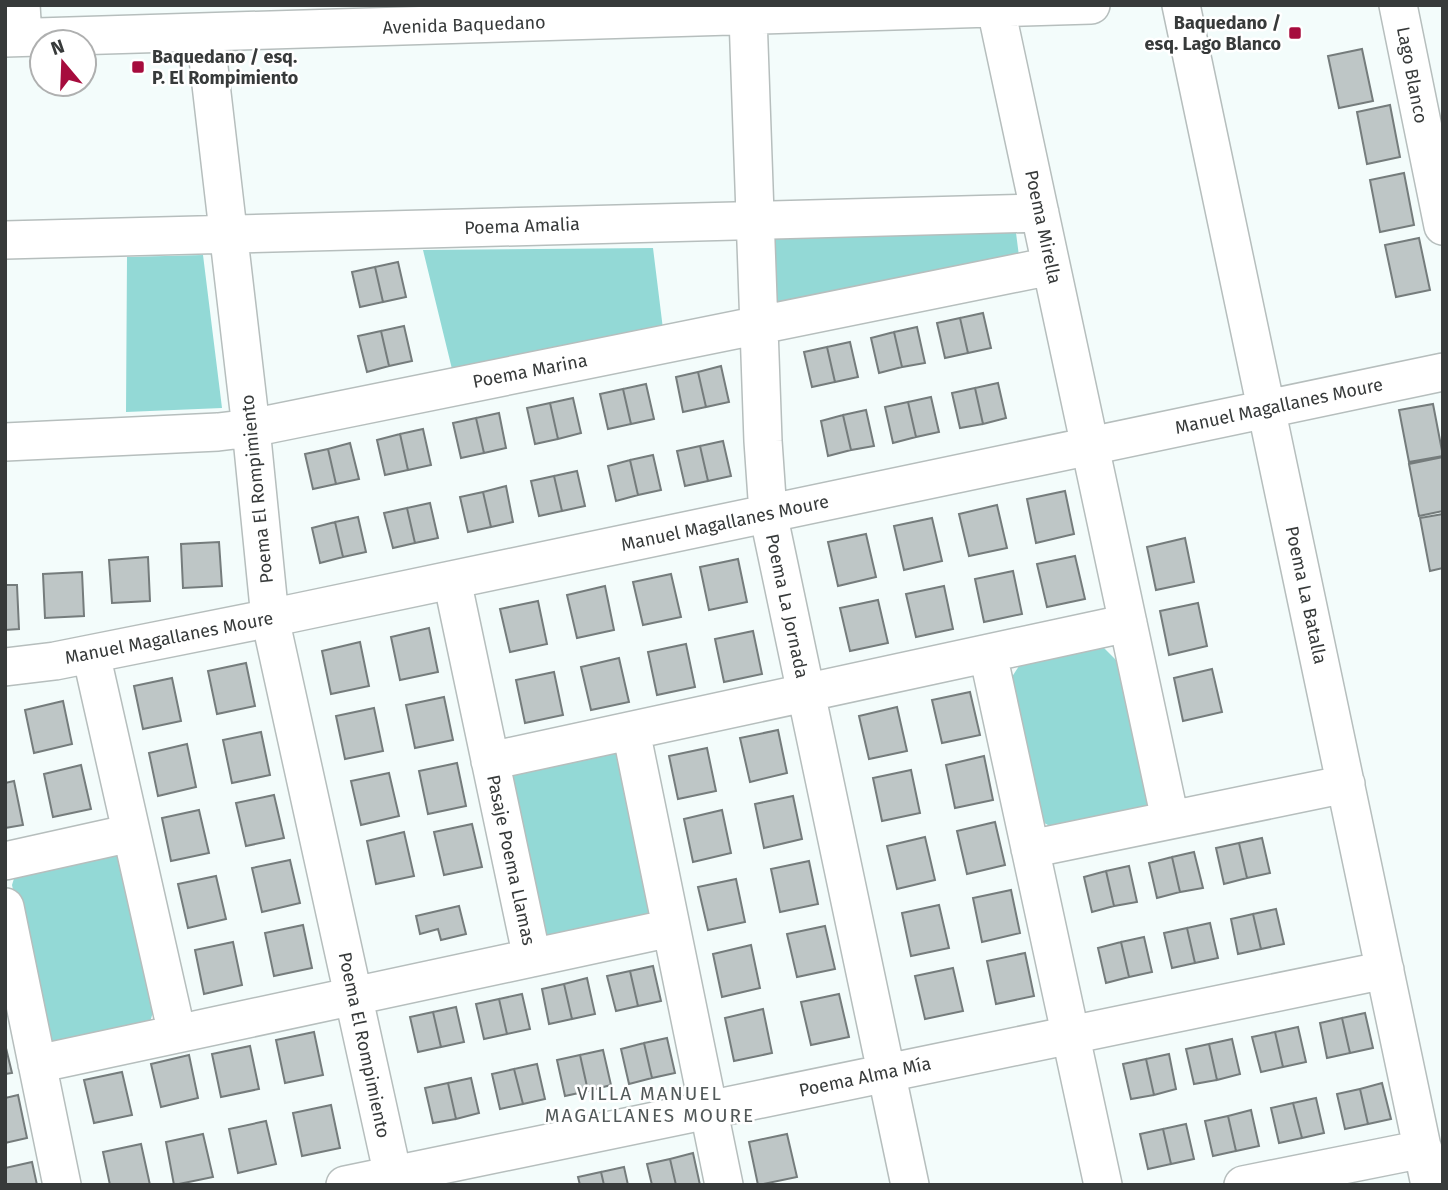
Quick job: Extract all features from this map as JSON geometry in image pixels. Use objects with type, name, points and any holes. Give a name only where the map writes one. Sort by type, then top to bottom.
[{"type":"street","name":"Avenida Baquedano","points":[[17,27],[221,24],[419,16],[748,16],[1091,5]]},
{"type":"street","name":"Poema La Batalla","points":[[1181,5],[1430,1185]]},
{"type":"street","name":"Lago Blanco","points":[[1398,5],[1443,226]]},
{"type":"street","name":"Poema Mirella","points":[[996,9],[1170,819]]},
{"type":"street","name":"Poema La Jornada","points":[[748,16],[765,492],[910,1185]]},
{"type":"street","name":"Poema El Rompimiento","points":[[221,24],[229,234],[270,618],[394,1180]]},
{"type":"street","name":"Poema Amalia","points":[[5,240],[1040,213]]},
{"type":"street","name":"Poema Marina","points":[[5,442],[218,432],[251,428],[1051,266]]},
{"type":"street","name":"Manuel Magallanes Moure","points":[[5,667],[91,654],[270,618],[1443,372]]},
{"type":"street","name":"Pasaje Poema Llamas","points":[[452,580],[532,958]]},
{"type":"street","name":"Pasaje Poema Llamas","points":[[490,761],[1128,624]]},
{"type":"street","points":[[91,654],[177,1034]]},
{"type":"street","points":[[988,654],[1103,1185]]},
{"type":"street","points":[[631,731],[724,1185]]},
{"type":"street","points":[[1030,849],[1346,784]]},
{"type":"street","points":[[5,861],[131,833]]},
{"type":"street","points":[[5,907],[62,1185]]},
{"type":"street","name":"Pasaje Poema Llamas","points":[[37,1064],[671,928]]},
{"type":"street","name":"Poema Alma Mía","points":[[345,1185],[394,1180],[708,1110],[1385,970]]},
{"type":"street","points":[[1244,1185],[1423,1149]]},
{"type":"shaded area","points":[[1015,225],[1020,264],[776,309],[770,238]]},
{"type":"shaded area","points":[[653,248],[663,329],[452,369],[423,250]]},
{"type":"shaded area","points":[[203,255],[222,408],[126,412],[127,257]]},
{"type":"shaded area","points":[[1102,646],[1120,664],[1151,800],[1142,812],[1057,830],[1037,819],[1008,683],[1019,666]]},
{"type":"shaded area","points":[[612,749],[626,758],[659,905],[650,918],[549,940],[534,934],[509,772]]},
{"type":"shaded area","points":[[109,850],[121,858],[154,1009],[150,1022],[55,1045],[45,1038],[12,885],[16,872]]},
{"type":"building","points":[[1362,49],[1373,101],[1339,108],[1328,56]]},
{"type":"building","points":[[1390,105],[1400,157],[1367,164],[1357,112]]},
{"type":"building","points":[[1404,173],[1414,225],[1380,232],[1370,180]]},
{"type":"building","points":[[1419,238],[1430,290],[1396,297],[1385,245]]},
{"type":"building","points":[[398,262],[406,297],[383,302],[375,267]]},
{"type":"building","points":[[375,267],[383,302],[360,307],[352,272]]},
{"type":"building","points":[[983,313],[991,348],[968,353],[960,318]]},
{"type":"building","points":[[960,318],[968,353],[945,358],[937,323]]},
{"type":"building","points":[[404,326],[412,361],[389,366],[381,331]]},
{"type":"building","points":[[917,327],[925,363],[902,367],[894,332]]},
{"type":"building","points":[[381,331],[389,366],[367,372],[358,336]]},
{"type":"building","points":[[894,332],[902,367],[879,373],[871,338]]},
{"type":"building","points":[[850,342],[858,377],[835,382],[827,347]]},
{"type":"building","points":[[827,347],[835,382],[812,387],[804,352]]},
{"type":"building","points":[[721,366],[729,402],[706,407],[698,372]]},
{"type":"building","points":[[698,372],[706,407],[683,412],[676,377]]},
{"type":"building","points":[[998,383],[1006,418],[983,424],[975,388]]},
{"type":"building","points":[[646,384],[654,419],[631,424],[623,389]]},
{"type":"building","points":[[975,388],[983,424],[960,428],[952,393]]},
{"type":"building","points":[[623,389],[631,424],[608,429],[600,394]]},
{"type":"building","points":[[931,397],[939,432],[916,437],[908,402]]},
{"type":"building","points":[[573,398],[581,433],[558,439],[550,403]]},
{"type":"building","points":[[908,402],[916,437],[893,443],[885,407]]},
{"type":"building","points":[[550,403],[558,439],[535,444],[527,408]]},
{"type":"building","points":[[1433,404],[1443,456],[1409,462],[1399,410]]},
{"type":"building","points":[[866,410],[874,446],[851,450],[843,415]]},
{"type":"building","points":[[499,413],[506,448],[484,453],[476,418]]},
{"type":"building","points":[[843,415],[851,450],[828,456],[821,421]]},
{"type":"building","points":[[476,418],[484,453],[461,458],[453,423]]},
{"type":"building","points":[[423,429],[431,465],[408,470],[400,434]]},
{"type":"building","points":[[400,434],[408,470],[385,475],[377,440]]},
{"type":"building","points":[[723,441],[731,476],[708,481],[700,446]]},
{"type":"building","points":[[350,443],[359,479],[336,484],[328,449]]},
{"type":"building","points":[[700,446],[708,481],[685,486],[677,451]]},
{"type":"building","points":[[328,449],[336,484],[313,489],[305,454]]},
{"type":"building","points":[[653,455],[661,490],[638,495],[630,460]]},
{"type":"building","points":[[1443,457],[1443,511],[1419,516],[1409,464]]},
{"type":"building","points":[[630,460],[638,495],[616,501],[608,466]]},
{"type":"building","points":[[577,471],[585,506],[562,511],[554,476]]},
{"type":"building","points":[[554,476],[562,511],[539,516],[531,481]]},
{"type":"building","points":[[506,486],[513,522],[491,527],[483,492]]},
{"type":"building","points":[[1065,491],[1074,534],[1036,543],[1027,499]]},
{"type":"building","points":[[483,492],[491,527],[468,532],[460,497]]},
{"type":"building","points":[[430,503],[438,538],[415,543],[407,508]]},
{"type":"building","points":[[997,505],[1007,548],[969,556],[959,514]]},
{"type":"building","points":[[407,508],[415,543],[393,548],[384,513]]},
{"type":"building","points":[[1443,514],[1443,568],[1430,571],[1420,518]]},
{"type":"building","points":[[358,517],[366,552],[343,557],[335,522]]},
{"type":"building","points":[[932,518],[942,561],[904,570],[894,526]]},
{"type":"building","points":[[335,522],[343,557],[320,563],[312,528]]},
{"type":"building","points":[[866,534],[876,577],[838,586],[828,542]]},
{"type":"building","points":[[1185,538],[1194,582],[1156,590],[1147,547]]},
{"type":"building","points":[[219,542],[222,586],[183,588],[181,544]]},
{"type":"building","points":[[1075,556],[1085,599],[1047,607],[1037,564]]},
{"type":"building","points":[[148,557],[150,601],[112,603],[109,560]]},
{"type":"building","points":[[738,559],[747,602],[709,610],[700,567]]},
{"type":"building","points":[[1013,571],[1022,614],[984,622],[975,579]]},
{"type":"building","points":[[82,572],[84,616],[45,618],[43,574]]},
{"type":"building","points":[[671,574],[681,617],[643,625],[633,582]]},
{"type":"building","points":[[5,585],[17,585],[19,629],[5,630]]},
{"type":"building","points":[[605,586],[614,630],[577,638],[567,595]]},
{"type":"building","points":[[944,586],[953,629],[916,637],[906,594]]},
{"type":"building","points":[[878,600],[888,643],[850,651],[840,608]]},
{"type":"building","points":[[538,601],[547,644],[510,652],[500,609]]},
{"type":"building","points":[[1198,603],[1207,646],[1169,655],[1160,611]]},
{"type":"building","points":[[429,628],[438,672],[400,680],[391,637]]},
{"type":"building","points":[[753,631],[762,674],[724,682],[715,639]]},
{"type":"building","points":[[360,642],[369,686],[331,694],[322,651]]},
{"type":"building","points":[[686,644],[695,687],[657,695],[648,652]]},
{"type":"building","points":[[619,658],[629,702],[591,710],[581,667]]},
{"type":"building","points":[[246,663],[255,706],[217,714],[208,671]]},
{"type":"building","points":[[1212,669],[1222,712],[1183,721],[1174,678]]},
{"type":"building","points":[[554,672],[563,715],[525,723],[516,680]]},
{"type":"building","points":[[172,678],[181,721],[143,729],[134,686]]},
{"type":"building","points":[[970,692],[980,735],[942,743],[932,700]]},
{"type":"building","points":[[444,697],[453,740],[415,748],[406,705]]},
{"type":"building","points":[[63,701],[72,744],[34,753],[25,710]]},
{"type":"building","points":[[897,707],[907,751],[869,759],[859,716]]},
{"type":"building","points":[[374,708],[383,751],[345,759],[336,716]]},
{"type":"building","points":[[778,730],[787,773],[750,782],[740,738]]},
{"type":"building","points":[[261,732],[270,775],[232,783],[223,740]]},
{"type":"building","points":[[187,744],[196,787],[158,796],[149,753]]},
{"type":"building","points":[[707,748],[716,791],[678,799],[669,756]]},
{"type":"building","points":[[984,756],[993,800],[955,808],[946,765]]},
{"type":"building","points":[[457,763],[466,806],[428,814],[419,771]]},
{"type":"building","points":[[81,765],[91,809],[53,817],[44,774]]},
{"type":"building","points":[[911,770],[920,813],[882,821],[873,778]]},
{"type":"building","points":[[389,773],[399,816],[361,825],[351,781]]},
{"type":"building","points":[[14,781],[23,825],[5,828],[5,783]]},
{"type":"building","points":[[274,795],[284,838],[246,846],[236,803]]},
{"type":"building","points":[[793,796],[802,839],[764,848],[755,804]]},
{"type":"building","points":[[199,810],[209,853],[171,861],[162,818]]},
{"type":"building","points":[[722,810],[731,853],[693,862],[684,819]]},
{"type":"building","points":[[995,822],[1005,865],[967,874],[957,831]]},
{"type":"building","points":[[472,824],[482,867],[444,875],[434,832]]},
{"type":"building","points":[[404,832],[414,876],[376,884],[367,841]]},
{"type":"building","points":[[925,837],[935,880],[897,889],[887,846]]},
{"type":"building","points":[[1262,838],[1270,873],[1247,878],[1239,843]]},
{"type":"building","points":[[1239,843],[1247,878],[1224,884],[1216,848]]},
{"type":"building","points":[[1194,852],[1203,888],[1180,892],[1172,857]]},
{"type":"building","points":[[1172,857],[1180,892],[1157,898],[1149,863]]},
{"type":"building","points":[[290,860],[300,903],[262,912],[252,868]]},
{"type":"building","points":[[809,861],[818,904],[780,912],[771,869]]},
{"type":"building","points":[[1129,866],[1137,902],[1114,906],[1106,871]]},
{"type":"building","points":[[1106,871],[1114,906],[1092,912],[1084,877]]},
{"type":"building","points":[[216,876],[226,919],[188,928],[178,884]]},
{"type":"building","points":[[736,879],[745,922],[708,930],[698,887]]},
{"type":"building","points":[[1011,890],[1020,933],[982,942],[973,898]]},
{"type":"building","points":[[939,905],[949,948],[911,956],[902,913]]},
{"type":"building","points":[[459,906],[466,934],[441,940],[438,929],[420,934],[416,916]]},
{"type":"building","points":[[1276,909],[1284,944],[1261,949],[1253,914]]},
{"type":"building","points":[[1253,914],[1261,949],[1238,954],[1231,919]]},
{"type":"building","points":[[1210,923],[1218,958],[1195,963],[1187,928]]},
{"type":"building","points":[[303,925],[312,968],[274,976],[265,933]]},
{"type":"building","points":[[825,926],[835,969],[797,977],[787,934]]},
{"type":"building","points":[[1187,928],[1195,963],[1172,968],[1164,933]]},
{"type":"building","points":[[1144,937],[1152,972],[1129,977],[1121,942]]},
{"type":"building","points":[[233,942],[242,985],[204,994],[195,950]]},
{"type":"building","points":[[1121,942],[1129,977],[1106,983],[1098,948]]},
{"type":"building","points":[[751,945],[760,988],[722,997],[713,954]]},
{"type":"building","points":[[1025,953],[1034,996],[996,1004],[987,961]]},
{"type":"building","points":[[653,966],[661,1001],[638,1006],[630,971]]},
{"type":"building","points":[[953,968],[963,1011],[925,1019],[915,976]]},
{"type":"building","points":[[630,971],[638,1006],[616,1011],[607,976]]},
{"type":"building","points":[[587,978],[595,1014],[572,1019],[564,984]]},
{"type":"building","points":[[564,984],[572,1019],[549,1024],[542,989]]},
{"type":"building","points":[[522,994],[530,1029],[507,1034],[499,999]]},
{"type":"building","points":[[839,994],[849,1037],[811,1045],[801,1002]]},
{"type":"building","points":[[499,999],[507,1034],[484,1039],[476,1004]]},
{"type":"building","points":[[456,1007],[464,1042],[441,1047],[433,1012]]},
{"type":"building","points":[[763,1009],[772,1053],[734,1061],[725,1018]]},
{"type":"building","points":[[433,1012],[441,1047],[418,1052],[410,1017]]},
{"type":"building","points":[[1365,1013],[1373,1048],[1350,1053],[1342,1018]]},
{"type":"building","points":[[1342,1018],[1350,1053],[1327,1058],[1320,1023]]},
{"type":"building","points":[[1298,1027],[1306,1062],[1283,1067],[1275,1032]]},
{"type":"building","points":[[314,1032],[323,1075],[285,1083],[276,1040]]},
{"type":"building","points":[[1275,1032],[1283,1067],[1261,1072],[1252,1037]]},
{"type":"building","points":[[667,1038],[675,1073],[652,1078],[644,1043]]},
{"type":"building","points":[[1232,1039],[1240,1074],[1217,1080],[1209,1044]]},
{"type":"building","points":[[644,1043],[652,1078],[629,1084],[621,1049]]},
{"type":"building","points":[[5,1044],[12,1073],[5,1074]]},
{"type":"building","points":[[1209,1044],[1217,1080],[1194,1084],[1186,1049]]},
{"type":"building","points":[[250,1046],[259,1089],[221,1097],[212,1054]]},
{"type":"building","points":[[603,1050],[611,1085],[588,1091],[580,1055]]},
{"type":"building","points":[[1169,1054],[1176,1089],[1154,1095],[1146,1059]]},
{"type":"building","points":[[189,1055],[198,1098],[161,1107],[151,1064]]},
{"type":"building","points":[[580,1055],[588,1091],[565,1096],[557,1060]]},
{"type":"building","points":[[1146,1059],[1154,1095],[1131,1099],[1123,1064]]},
{"type":"building","points":[[537,1064],[545,1099],[523,1104],[514,1069]]},
{"type":"building","points":[[514,1069],[523,1104],[500,1109],[492,1074]]},
{"type":"building","points":[[122,1072],[132,1115],[94,1123],[84,1080]]},
{"type":"building","points":[[471,1078],[479,1113],[456,1119],[448,1083]]},
{"type":"building","points":[[448,1083],[456,1119],[433,1123],[425,1088]]},
{"type":"building","points":[[1382,1083],[1391,1119],[1368,1124],[1360,1089]]},
{"type":"building","points":[[1360,1089],[1368,1124],[1345,1129],[1337,1094]]},
{"type":"building","points":[[18,1095],[27,1138],[5,1143],[5,1098]]},
{"type":"building","points":[[1316,1098],[1324,1133],[1302,1138],[1293,1103]]},
{"type":"building","points":[[1293,1103],[1302,1138],[1279,1143],[1271,1108]]},
{"type":"building","points":[[331,1105],[340,1148],[302,1156],[293,1113]]},
{"type":"building","points":[[1251,1110],[1259,1146],[1236,1151],[1228,1116]]},
{"type":"building","points":[[1228,1116],[1236,1151],[1213,1156],[1205,1121]]},
{"type":"building","points":[[266,1121],[276,1164],[238,1173],[229,1129]]},
{"type":"building","points":[[1186,1124],[1194,1159],[1171,1164],[1163,1129]]},
{"type":"building","points":[[1163,1129],[1171,1164],[1148,1169],[1140,1134]]},
{"type":"building","points":[[203,1134],[213,1177],[174,1185],[166,1142]]},
{"type":"building","points":[[787,1134],[797,1177],[758,1185],[749,1142]]},
{"type":"building","points":[[141,1144],[150,1185],[110,1185],[103,1152]]},
{"type":"building","points":[[693,1153],[700,1185],[676,1185],[670,1159]]},
{"type":"building","points":[[670,1159],[676,1185],[652,1185],[647,1164]]},
{"type":"building","points":[[32,1162],[37,1185],[5,1185],[5,1168]]},
{"type":"building","points":[[624,1167],[628,1185],[604,1185],[601,1172]]},
{"type":"building","points":[[601,1172],[604,1185],[580,1185],[578,1177]]},
{"type":"place","name":"Baquedano / esq. Lago Blanco","points":[[1295,33]]},
{"type":"place","name":"Baquedano / esq. P. El Rompimiento","points":[[138,67]]},
{"type":"district","name":"VILLA MANUEL MAGALLANES MOURE","points":[[650,1104]]}]
